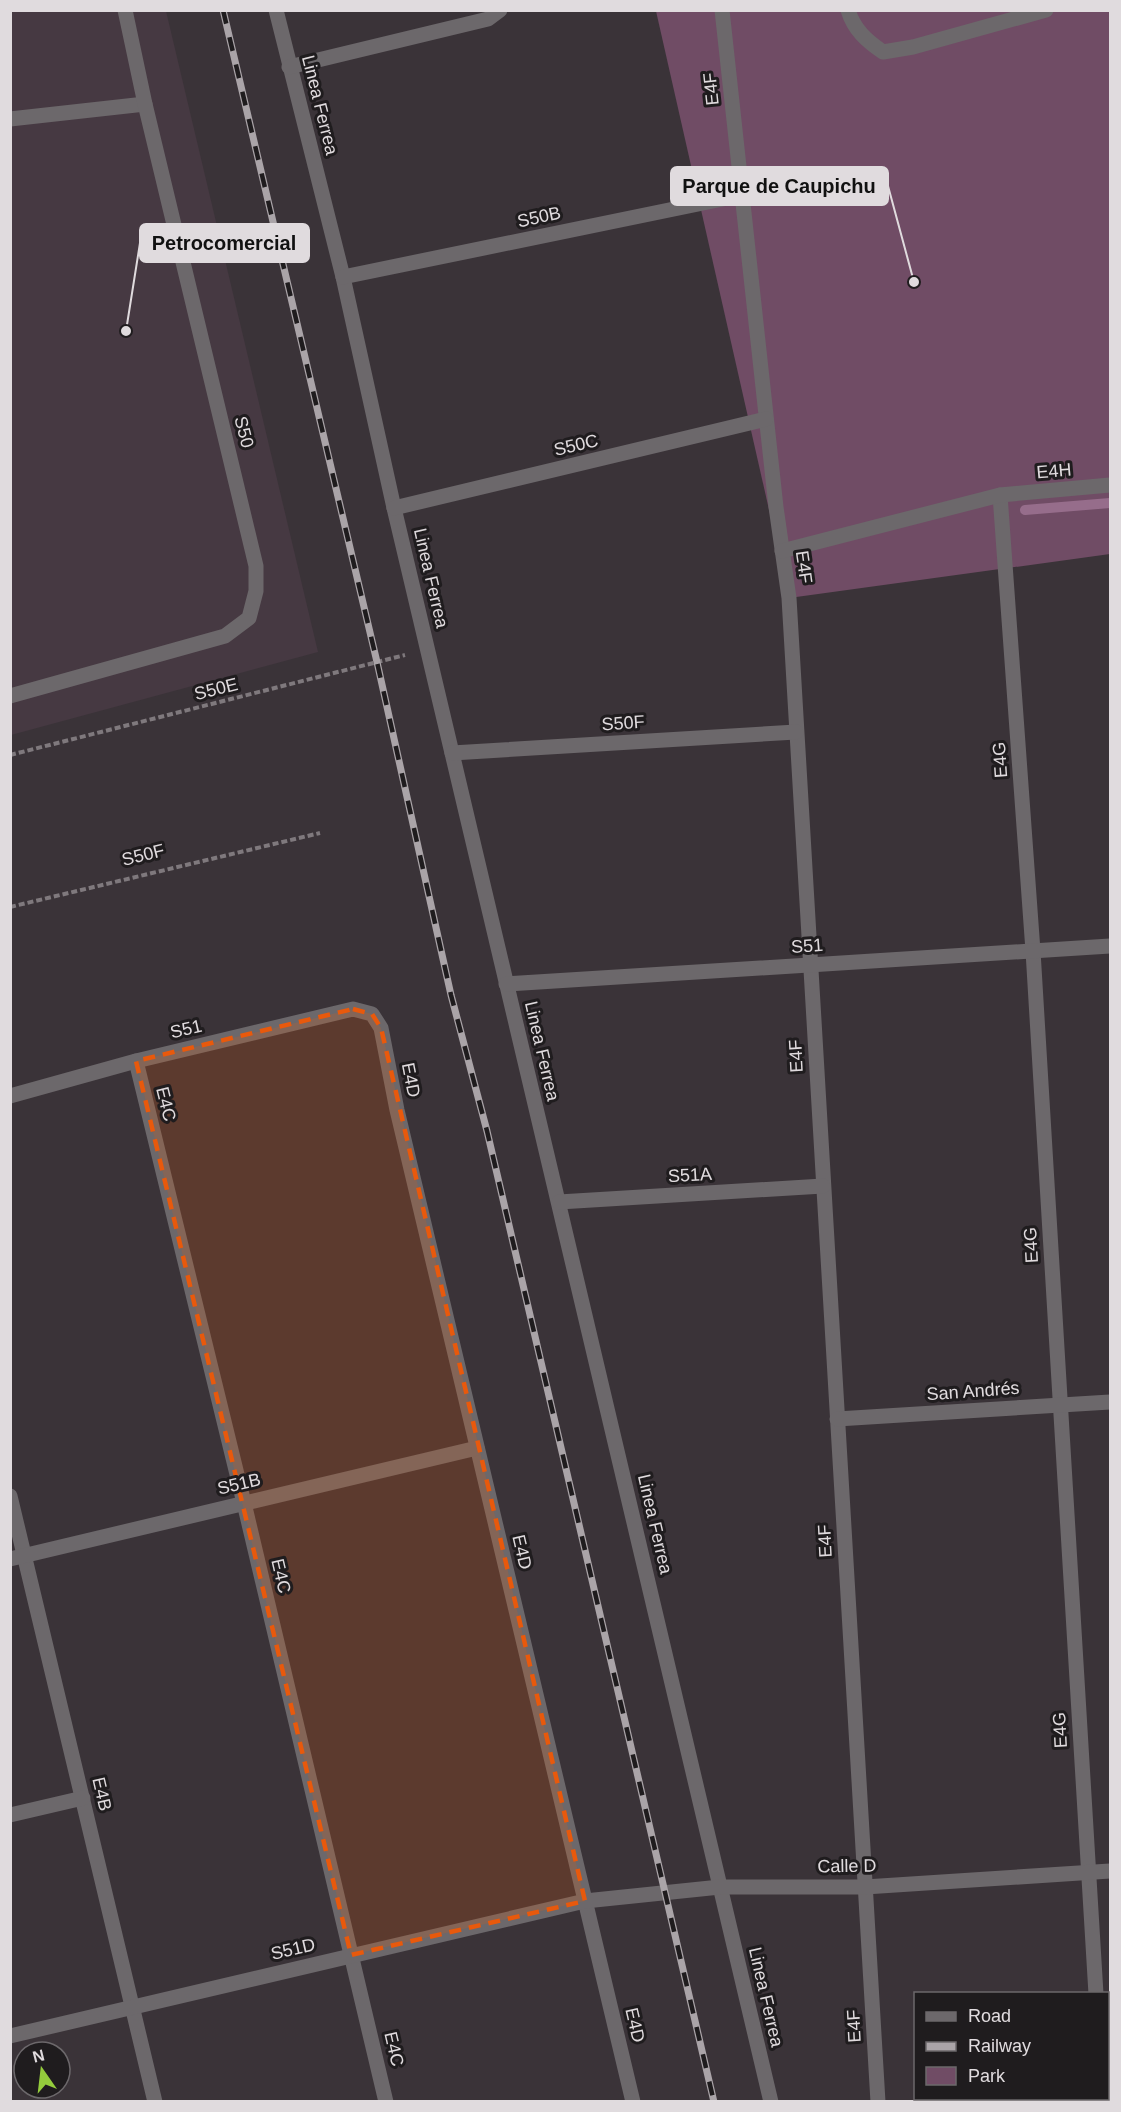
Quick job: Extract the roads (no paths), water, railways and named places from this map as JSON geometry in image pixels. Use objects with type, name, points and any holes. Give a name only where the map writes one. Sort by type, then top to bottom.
[{"type":"street","name":"S50","points":[[10,696],[225,636],[249,618],[254,600],[256,566],[145,104],[125,10]]},
{"type":"street","name":"Linea Ferrea","points":[[276,10],[343,277],[394,508],[771,2102]]},
{"type":"street","name":"E4F","points":[[722,10],[766,419],[789,598],[878,2102]]},
{"type":"street","points":[[848,10],[864,39],[883,51],[913,47],[1046,10]]},
{"type":"street","points":[[290,67],[494,15]]},
{"type":"street","points":[[10,119],[145,104]]},
{"type":"street","name":"S50B","points":[[343,277],[742,195]]},
{"type":"street","name":"S50C","points":[[394,508],[766,419]]},
{"type":"street","name":"E4H","points":[[782,550],[1000,495],[1110,485]]},
{"type":"street","name":"E4G","points":[[1000,495],[1033,951],[1096,1992]]},
{"type":"street","name":"S50F","points":[[452,753],[796,732]]},
{"type":"street","name":"S51","points":[[506,984],[1110,946]]},
{"type":"street","name":"S51","points":[[10,1096],[136,1061],[354,1009],[372,1014]]},
{"type":"street","name":"E4D","points":[[372,1014],[381,1029],[397,1110],[633,2102]]},
{"type":"street","name":"E4C","points":[[136,1061],[244,1503],[386,2102]]},
{"type":"street","name":"S51A","points":[[558,1202],[823,1186]]},
{"type":"street","name":"San Andrés","points":[[837,1419],[1110,1402]]},
{"type":"street","name":"S51B","points":[[18,1557],[477,1448]]},
{"type":"street","name":"E4B","points":[[10,1496],[18,1557],[83,1798],[155,2102]]},
{"type":"street","points":[[10,1815],[83,1798]]},
{"type":"street","name":"Calle D","points":[[585,1901],[720,1887],[865,1887],[1110,1871]]},
{"type":"street","name":"S51D","points":[[10,2036],[585,1901]]},
{"type":"waterway","points":[[1025,510],[1110,503]]},
{"type":"railway","points":[[223,10],[377,662],[451,995],[487,1131],[714,2102]]},
{"type":"place","name":"Parque de Caupichu","points":[[914,282]]},
{"type":"place","name":"Petrocomercial","points":[[126,331]]}]
